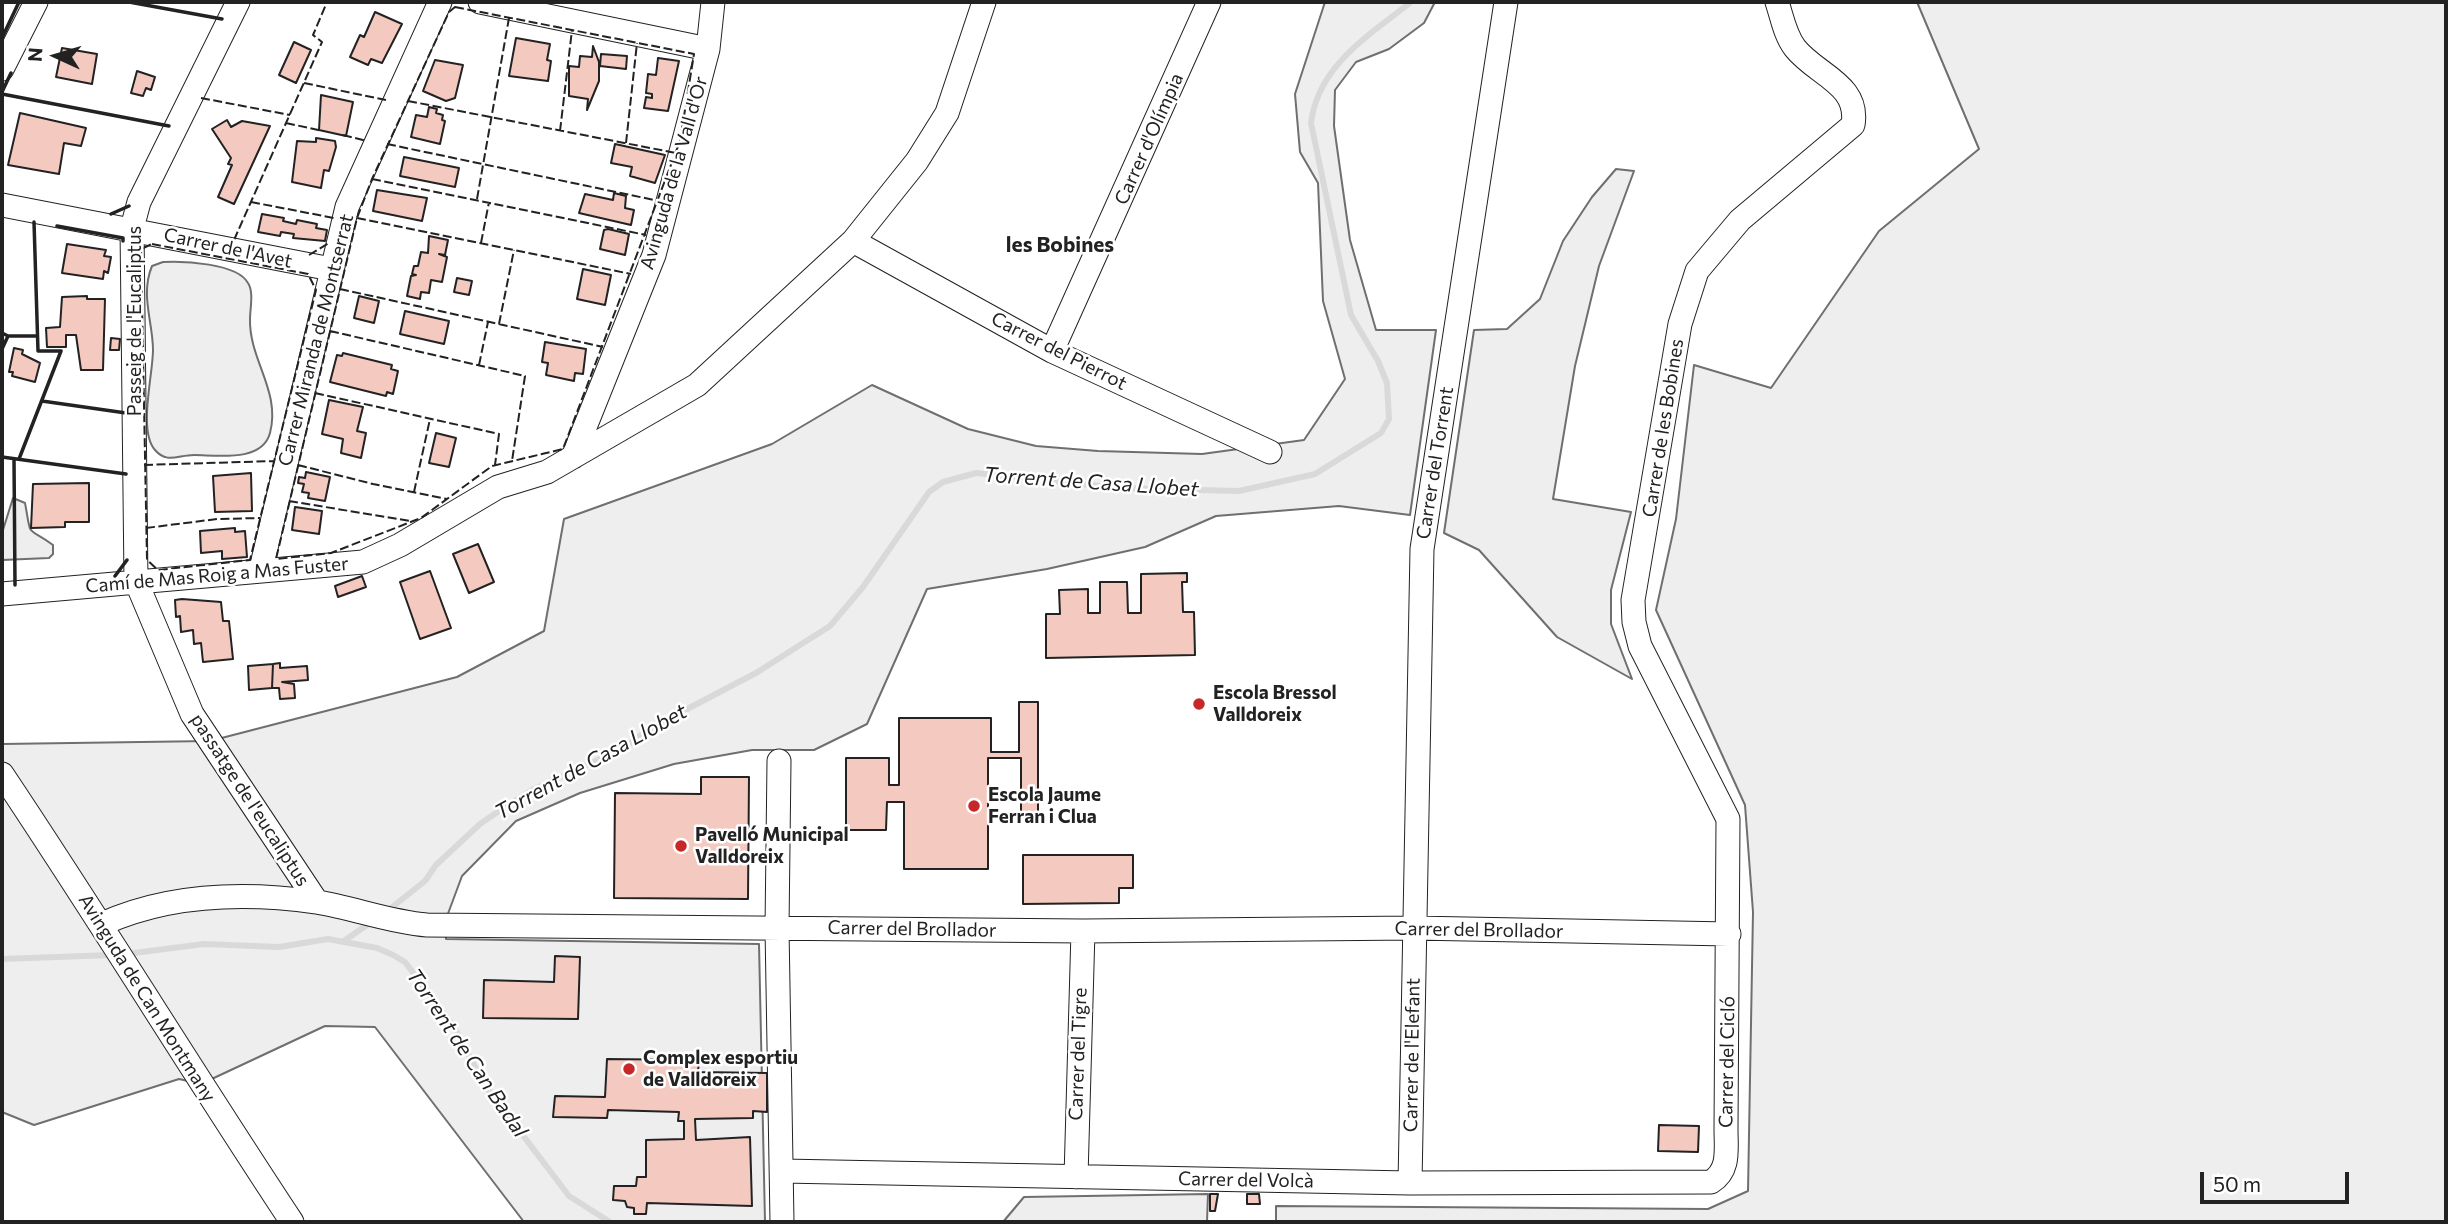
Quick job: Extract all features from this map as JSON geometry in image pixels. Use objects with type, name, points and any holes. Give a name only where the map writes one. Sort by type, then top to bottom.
[{"type":"street","points":[[2,69],[36,2]]},
{"type":"street","name":"Passeig de l'Eucaliptus","points":[[136,581],[132,228],[139,202],[238,2]]},
{"type":"street","name":"Carrer Miranda de Montserrat","points":[[261,569],[347,207],[440,2]]},
{"type":"street","points":[[480,2],[708,49]]},
{"type":"street","name":"Avinguda de la Vall d'Or","points":[[573,457],[654,255],[708,49],[713,2]]},
{"type":"street","name":"Camí de Mas Roig a Mas Fuster","points":[[2,594],[363,562],[400,545],[498,487],[547,472],[697,385],[853,241],[917,161],[947,113],[984,2]]},
{"type":"street","name":"Carrer d'Olímpia","points":[[1052,351],[1209,2]]},
{"type":"street","name":"Carrer del Torrent","points":[[1414,928],[1422,549],[1506,2]]},
{"type":"street","name":"Carrer de les Bobines","points":[[1729,934],[1728,819],[1640,646],[1634,622],[1633,600],[1680,324],[1697,271],[1740,220],[1853,125],[1856,111],[1852,100],[1842,86],[1808,63],[1792,45],[1777,2]]},
{"type":"street","name":"Carrer de l'Avet","points":[[2,205],[132,228],[331,269]]},
{"type":"street","name":"Carrer del Pierrot","points":[[853,241],[1052,351],[1270,452]]},
{"type":"street","name":"passatge de l'eucaliptus","points":[[136,581],[192,714],[317,902]]},
{"type":"street","points":[[779,761],[777,928],[782,1222]]},
{"type":"street","name":"Avinguda de Can Montmany","points":[[2,774],[102,924],[142,991],[292,1222]]},
{"type":"street","name":"Carrer del Brollador","points":[[102,924],[126,913],[205,898],[317,902],[399,922],[426,925],[1083,931],[1414,928],[1729,934]]},
{"type":"street","name":"Carrer de l'Elefant","points":[[1410,1182],[1414,928]]},
{"type":"street","name":"Carrer del Tigre","points":[[1076,1177],[1083,931]]},
{"type":"street","name":"Carrer del Cicló","points":[[1711,1182],[1725,1169],[1729,934]]},
{"type":"street","name":"Carrer del Volcà","points":[[782,1171],[1410,1182],[1711,1182]]},
{"type":"shaded area","points":[[1325,2],[1435,2],[1424,23],[1389,49],[1356,62],[1335,90],[1334,126],[1350,240],[1376,330],[1436,330],[1410,515],[1339,506],[1216,516],[1145,547],[1047,569],[927,589],[867,724],[814,750],[752,750],[674,764],[580,793],[516,821],[462,876],[446,919],[446,939],[759,944],[765,1222],[524,1222],[375,1027],[325,1026],[201,1084],[179,1079],[34,1125],[2,1112],[2,744],[210,741],[457,677],[544,631],[564,519],[772,444],[872,385],[968,429],[1036,446],[1202,454],[1304,440],[1345,379],[1323,301],[1318,183],[1300,152],[1295,94]]},
{"type":"shaded area","points":[[1917,2],[2446,2],[2446,1222],[1276,1222],[1276,1206],[1708,1209],[1748,1191],[1753,912],[1745,805],[1656,610],[1676,519],[1694,365],[1771,388],[1879,231],[1979,149]]},
{"type":"shaded area","points":[[1616,169],[1634,171],[1599,266],[1575,366],[1553,499],[1631,512],[1611,590],[1611,624],[1632,679],[1557,637],[1479,550],[1444,533],[1474,330],[1507,329],[1540,299],[1563,241],[1592,197]]},
{"type":"shaded area","points":[[163,262],[222,267],[242,276],[248,283],[251,296],[251,334],[268,389],[272,418],[270,433],[258,449],[237,455],[168,458],[159,454],[150,441],[147,417],[153,350],[147,287],[152,266]]},
{"type":"shaded area","points":[[13,498],[25,503],[31,530],[53,545],[53,554],[49,558],[2,560],[2,533]]},
{"type":"shaded area","points":[[1208,1194],[1207,1222],[1003,1222],[1024,1197]]},
{"type":"building","points":[[375,12],[402,24],[382,63],[371,59],[368,65],[350,57],[360,35],[364,37]]},
{"type":"building","points":[[516,38],[550,44],[547,60],[551,61],[548,81],[509,76]]},
{"type":"building","points":[[294,42],[311,50],[296,83],[279,75]]},
{"type":"building","points":[[593,46],[599,62],[599,81],[587,110],[588,99],[569,96],[569,66],[579,67],[580,56],[592,57]]},
{"type":"building","points":[[62,48],[97,54],[92,84],[56,77]]},
{"type":"building","points":[[601,54],[627,56],[626,69],[600,66]]},
{"type":"building","points":[[658,58],[679,61],[668,111],[644,108],[646,97],[652,98],[652,94],[646,93],[648,74],[656,75]]},
{"type":"building","points":[[435,60],[463,65],[455,98],[446,101],[423,91]]},
{"type":"building","points":[[137,71],[155,77],[151,90],[146,88],[143,96],[131,93]]},
{"type":"building","points":[[321,95],[353,102],[346,136],[319,130]]},
{"type":"building","points":[[429,107],[437,109],[436,113],[443,115],[442,120],[445,121],[440,144],[411,137],[416,115],[427,117]]},
{"type":"building","points":[[20,113],[86,128],[81,146],[64,143],[59,174],[8,165]]},
{"type":"building","points":[[227,120],[231,127],[242,121],[270,126],[234,204],[218,197],[232,165],[228,164],[231,158],[212,129]]},
{"type":"building","points":[[316,138],[335,141],[336,147],[329,171],[324,170],[321,188],[292,182],[297,141],[316,142]]},
{"type":"building","points":[[615,144],[665,155],[655,183],[630,176],[632,167],[611,163]]},
{"type":"building","points":[[404,157],[459,168],[455,187],[400,176]]},
{"type":"building","points":[[377,190],[427,198],[422,221],[373,211]]},
{"type":"building","points":[[614,193],[626,196],[625,208],[634,210],[631,225],[579,213],[585,194],[613,200]]},
{"type":"building","points":[[262,214],[284,218],[283,221],[296,224],[297,220],[317,224],[316,228],[327,230],[325,241],[293,238],[294,234],[281,232],[280,236],[258,232]]},
{"type":"building","points":[[604,230],[629,234],[625,255],[600,249]]},
{"type":"building","points":[[429,236],[448,240],[445,255],[439,254],[447,257],[442,282],[431,280],[429,293],[421,292],[420,299],[407,296],[411,276],[416,275],[412,274],[414,266],[418,266],[421,252],[428,253]]},
{"type":"building","points":[[67,244],[106,250],[104,256],[111,257],[108,273],[104,271],[103,279],[62,273]]},
{"type":"building","points":[[583,269],[611,275],[605,305],[577,299]]},
{"type":"building","points":[[457,278],[472,281],[469,295],[454,292]]},
{"type":"building","points":[[87,296],[87,299],[105,299],[103,370],[81,370],[76,335],[66,335],[66,347],[47,347],[46,328],[60,327],[62,297]]},
{"type":"building","points":[[359,296],[379,301],[374,323],[354,318]]},
{"type":"building","points":[[405,311],[449,321],[444,344],[400,334]]},
{"type":"building","points":[[111,338],[120,339],[119,350],[110,350]]},
{"type":"building","points":[[545,342],[586,349],[583,374],[575,373],[574,381],[546,375],[548,363],[542,362]]},
{"type":"building","points":[[14,348],[23,350],[22,354],[40,363],[35,382],[12,376],[13,372],[9,372]]},
{"type":"building","points":[[343,353],[392,365],[391,369],[398,371],[393,394],[387,392],[386,396],[330,382],[337,355],[342,356]]},
{"type":"building","points":[[329,400],[363,407],[357,431],[366,433],[361,458],[341,453],[343,439],[322,434]]},
{"type":"building","points":[[436,433],[456,438],[449,467],[429,463]]},
{"type":"building","points":[[306,472],[330,477],[325,501],[308,498],[309,493],[302,492],[304,484],[298,483],[299,477],[305,478]]},
{"type":"building","points":[[251,473],[252,511],[215,512],[213,476]]},
{"type":"building","points":[[89,483],[89,522],[65,522],[65,527],[31,528],[33,484]]},
{"type":"building","points":[[295,507],[322,511],[319,534],[292,530]]},
{"type":"building","points":[[235,528],[235,532],[245,531],[247,557],[222,559],[222,551],[201,553],[200,531]]},
{"type":"building","points":[[478,544],[494,582],[469,593],[453,554]]},
{"type":"building","points":[[430,571],[451,628],[420,639],[400,582]]},
{"type":"building","points":[[1187,573],[1187,582],[1182,582],[1183,612],[1194,612],[1195,655],[1046,658],[1046,614],[1060,614],[1059,590],[1088,589],[1088,613],[1100,613],[1100,582],[1127,582],[1128,613],[1141,613],[1141,574]]},
{"type":"building","points":[[362,576],[366,587],[338,597],[335,586]]},
{"type":"building","points":[[175,600],[221,602],[223,621],[229,621],[233,659],[203,662],[201,643],[194,644],[193,630],[181,632],[180,616],[176,617]]},
{"type":"building","points":[[280,663],[280,668],[307,666],[308,680],[282,682],[294,684],[295,698],[280,699],[279,688],[272,688],[273,664]]},
{"type":"building","points":[[273,664],[272,688],[249,690],[248,666]]},
{"type":"building","points":[[1019,702],[1038,702],[1038,821],[1021,821],[1021,758],[988,758],[988,869],[904,869],[904,802],[887,802],[886,830],[846,830],[846,758],[889,758],[889,785],[899,785],[899,718],[991,718],[991,752],[1019,752]]},
{"type":"building","name":"Pavelló Municipal Valldoreix","points":[[701,777],[749,777],[748,899],[614,898],[615,793],[701,794]]},
{"type":"building","points":[[1023,855],[1133,855],[1133,888],[1119,888],[1119,903],[1023,904]]},
{"type":"building","points":[[555,956],[580,957],[578,1019],[483,1018],[484,980],[554,982]]},
{"type":"building","points":[[607,1059],[699,1060],[698,1072],[767,1073],[767,1112],[753,1111],[753,1118],[695,1119],[696,1140],[750,1137],[752,1206],[647,1203],[646,1214],[634,1214],[634,1208],[627,1207],[625,1201],[613,1200],[614,1186],[636,1186],[637,1177],[646,1177],[646,1140],[684,1139],[684,1121],[678,1121],[679,1112],[608,1110],[607,1118],[553,1117],[555,1096],[605,1097]]},
{"type":"building","points":[[1659,1125],[1699,1126],[1698,1152],[1658,1151]]},
{"type":"building","points":[[1210,1194],[1218,1194],[1215,1211],[1210,1211]]},
{"type":"building","points":[[1247,1194],[1259,1194],[1260,1204],[1247,1204]]},
{"type":"waterway","name":"Torrent de Casa Llobet","points":[[386,912],[425,881],[436,865],[480,824],[499,811],[532,790],[624,748],[649,729],[756,673],[830,626],[863,587],[929,492],[943,482],[976,473],[1119,488],[1239,491],[1315,474],[1381,433],[1389,419],[1387,383],[1378,361],[1351,315],[1311,123],[1324,84],[1335,68],[1363,39],[1411,2]]},
{"type":"waterway","name":"Torrent de Casa Llobet","points":[[344,941],[371,922]]},
{"type":"waterway","name":"Torrent de Can Badal","points":[[126,954],[204,944],[279,947],[328,939],[377,948],[393,955],[405,962],[454,1027],[484,1084],[569,1196],[610,1222]]},
{"type":"waterway","name":"Torrent de Can Badal","points":[[2,959],[112,955]]},
{"type":"fence","points":[[234,240],[322,42],[313,35],[327,2]]},
{"type":"fence","points":[[455,7],[694,54],[680,141],[563,449],[492,466],[421,518],[331,553],[276,559],[357,218],[372,179],[449,12],[455,7]]},
{"type":"fence","points":[[477,199],[509,18]]},
{"type":"fence","points":[[560,131],[572,30]]},
{"type":"fence","points":[[626,143],[637,43]]},
{"type":"fence","points":[[304,83],[386,100]]},
{"type":"fence","points":[[201,98],[290,115]]},
{"type":"fence","points":[[408,101],[676,153]]},
{"type":"fence","points":[[286,123],[323,131]]},
{"type":"fence","points":[[343,135],[367,141]]},
{"type":"fence","points":[[387,144],[659,201]]},
{"type":"fence","points":[[372,179],[646,235]]},
{"type":"fence","points":[[251,202],[334,218]]},
{"type":"fence","points":[[481,243],[489,202]]},
{"type":"fence","points":[[357,218],[631,274]]},
{"type":"fence","points":[[309,255],[329,243]]},
{"type":"fence","points":[[152,244],[308,274],[316,290],[250,560],[158,570],[147,560],[141,249],[152,244]]},
{"type":"fence","points":[[499,324],[514,250]]},
{"type":"fence","points":[[340,289],[603,347]]},
{"type":"fence","points":[[479,365],[488,322]]},
{"type":"fence","points":[[330,331],[525,376],[512,461]]},
{"type":"fence","points":[[315,393],[499,434],[495,465]]},
{"type":"fence","points":[[414,492],[430,419]]},
{"type":"fence","points":[[144,465],[274,461]]},
{"type":"fence","points":[[298,465],[447,499]]},
{"type":"fence","points":[[289,501],[410,521]]},
{"type":"fence","points":[[146,528],[217,519],[260,518]]},
{"type":"wall","points":[[2,38],[19,2]]},
{"type":"wall","points":[[129,2],[222,19]]},
{"type":"wall","points":[[2,92],[11,73]]},
{"type":"wall","points":[[2,94],[169,126]]},
{"type":"wall","points":[[111,214],[129,206]]},
{"type":"wall","points":[[19,459],[61,351],[38,351],[34,222]]},
{"type":"wall","points":[[57,226],[123,238],[123,241]]},
{"type":"wall","points":[[2,333],[8,336],[2,349]]},
{"type":"wall","points":[[8,336],[37,336]]},
{"type":"wall","points":[[42,401],[126,413]]},
{"type":"wall","points":[[2,457],[126,474]]},
{"type":"wall","points":[[14,459],[15,585]]},
{"type":"wall","points":[[115,576],[127,560]]},
{"type":"place","name":"Escola Bressol Valldoreix","points":[[1199,704]]},
{"type":"place","name":"Escola Jaume Ferran i Clua","points":[[974,806]]},
{"type":"place","name":"Pavelló Municipal Valldoreix","points":[[681,846]]},
{"type":"place","name":"Complex esportiu de Valldoreix","points":[[629,1069]]},
{"type":"district","name":"les Bobines","points":[[1060,245]]}]
